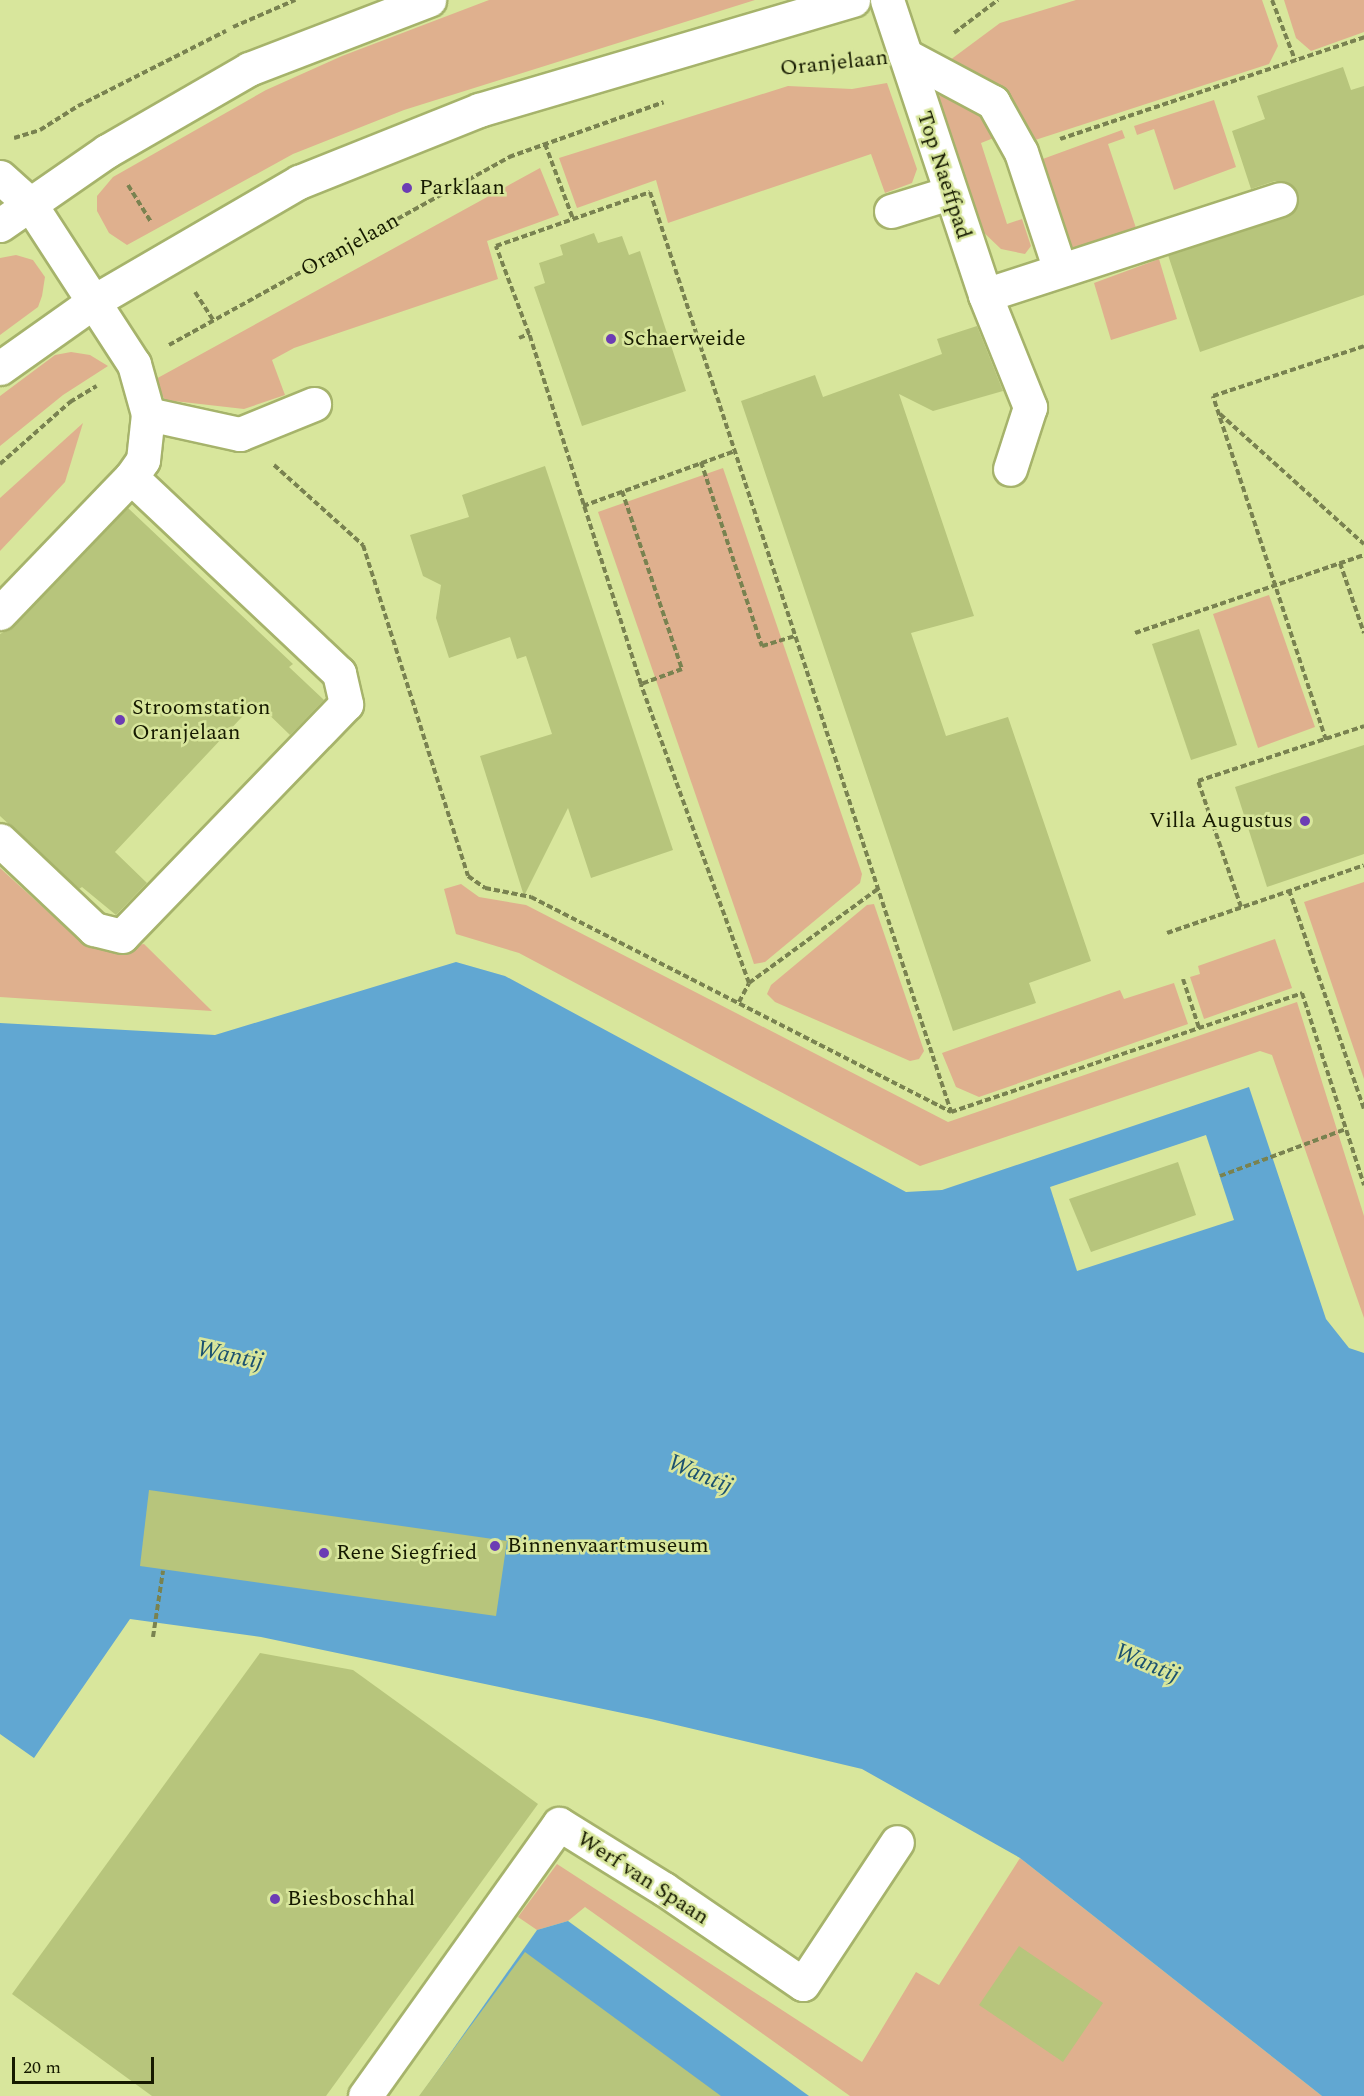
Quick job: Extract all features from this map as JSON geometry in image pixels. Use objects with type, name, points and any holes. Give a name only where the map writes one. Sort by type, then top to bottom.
[{"type":"main road","points":[[0,225],[107,151],[249,69],[429,0]]},
{"type":"main road","name":"Oranjelaan","points":[[0,368],[96,300],[299,182],[479,110],[853,0]]},
{"type":"main road","name":"Top Naeffpad","points":[[887,0],[985,295],[1030,407],[1010,469]]},
{"type":"main road","name":"Top Naeffpad","points":[[905,55],[993,102],[1021,152],[1060,270]]},
{"type":"main road","points":[[0,177],[30,204],[96,300],[134,364],[148,414],[143,460],[131,477],[0,614]]},
{"type":"main road","points":[[891,211],[950,193]]},
{"type":"main road","points":[[985,295],[1280,199]]},
{"type":"main road","points":[[148,414],[240,434],[314,404]]},
{"type":"main road","points":[[0,840],[94,929],[122,936],[346,704],[339,674],[131,477]]},
{"type":"main road","name":"Werf van Spaan","points":[[365,2096],[559,1824],[663,1888],[803,1984],[897,1842]]},
{"type":"path","points":[[10,139],[40,130],[78,106],[295,0]]},
{"type":"path","points":[[1272,0],[1295,60]]},
{"type":"path","points":[[1021,152],[1364,37]]},
{"type":"path","name":"Oranjelaan","points":[[787,64],[866,64],[905,55]]},
{"type":"path","name":"Oranjelaan","points":[[0,464],[70,402],[134,364],[509,157],[668,101]]},
{"type":"path","points":[[78,106],[214,321]]},
{"type":"path","points":[[545,144],[573,219]]},
{"type":"path","points":[[749,983],[641,684],[529,334],[496,246],[650,192],[686,283],[735,451],[794,636],[951,1112]]},
{"type":"path","points":[[519,338],[529,334]]},
{"type":"path","points":[[1326,740],[1213,396],[1364,346]]},
{"type":"path","points":[[1219,413],[1364,544]]},
{"type":"path","points":[[240,434],[363,546],[468,876],[485,888],[531,897],[951,1112],[1302,993],[1364,1185]]},
{"type":"path","points":[[583,506],[735,451]]},
{"type":"path","points":[[701,462],[762,646],[794,636]]},
{"type":"path","points":[[622,491],[682,669],[641,684]]},
{"type":"path","points":[[1135,633],[1364,555]]},
{"type":"path","points":[[1340,563],[1364,633]]},
{"type":"path","points":[[1241,907],[1198,781],[1364,726]]},
{"type":"path","points":[[1167,933],[1364,865]]},
{"type":"path","points":[[739,1002],[749,983],[878,889]]},
{"type":"path","points":[[1289,890],[1364,1109]]},
{"type":"path","points":[[1183,979],[1199,1028]]},
{"type":"path","points":[[1220,1176],[1346,1128]]},
{"type":"path","points":[[153,1638],[163,1571]]},
{"type":"shaded area","points":[[489,0],[755,0],[404,110],[293,154],[127,245],[109,233],[97,211],[97,196],[113,177],[266,90],[342,56]]},
{"type":"shaded area","points":[[1076,0],[1262,0],[1278,46],[1269,64],[1026,143],[942,66],[1000,23]]},
{"type":"shaded area","points":[[1284,0],[1364,0],[1364,32],[1311,51],[1296,38]]},
{"type":"shaded area","points":[[887,83],[917,169],[912,183],[885,193],[871,154],[668,223],[656,180],[577,208],[559,158],[788,86],[852,89]]},
{"type":"shaded area","points":[[958,95],[984,113],[996,137],[981,143],[1007,224],[1022,219],[1031,246],[1025,254],[1001,249],[979,228],[936,96]]},
{"type":"shaded area","points":[[1214,100],[1236,167],[1174,190],[1154,129],[1137,135],[1134,126]]},
{"type":"shaded area","points":[[1122,130],[1125,138],[1108,144],[1136,228],[1071,251],[1040,160]]},
{"type":"shaded area","points":[[540,168],[559,215],[487,241],[498,279],[294,348],[272,360],[285,395],[244,409],[165,400],[154,380]]},
{"type":"shaded area","points":[[16,255],[33,260],[45,277],[42,296],[38,307],[0,335],[0,258]]},
{"type":"shaded area","points":[[1159,259],[1177,319],[1111,340],[1094,283]]},
{"type":"shaded area","points":[[71,352],[90,355],[108,366],[63,395],[0,446],[0,396],[55,355]]},
{"type":"shaded area","points":[[83,423],[65,482],[0,551],[0,498]]},
{"type":"shaded area","points":[[723,468],[862,874],[860,883],[765,962],[754,964],[598,512]]},
{"type":"shaded area","points":[[1269,595],[1315,727],[1258,748],[1213,614]]},
{"type":"shaded area","points":[[0,868],[79,940],[110,949],[144,944],[212,1011],[0,997]]},
{"type":"shaded area","points":[[1364,882],[1364,1079],[1304,902]]},
{"type":"shaded area","points":[[461,884],[479,897],[526,905],[948,1122],[1297,1002],[1364,1216],[1364,1318],[1272,1055],[1260,1051],[920,1166],[519,953],[456,934],[444,889]]},
{"type":"shaded area","points":[[874,904],[924,1051],[919,1059],[910,1061],[775,1002],[767,994],[771,985],[867,905]]},
{"type":"shaded area","points":[[1275,939],[1292,988],[1204,1019],[1190,977],[1200,974],[1198,966]]},
{"type":"shaded area","points":[[1174,983],[1188,1024],[979,1097],[956,1087],[942,1053],[1120,990],[1124,999]]},
{"type":"shaded area","points":[[1020,1858],[1322,2096],[850,2096],[585,1907],[568,1921],[537,1930],[518,1917],[557,1864],[862,2062],[916,1972],[939,1985]]},
{"type":"water","name":"Wantij","points":[[456,962],[505,976],[906,1192],[942,1190],[1249,1087],[1326,1319],[1349,1348],[1364,1353],[1364,2096],[1322,2096],[1020,1858],[862,1769],[651,1719],[261,1637],[130,1619],[34,1758],[0,1734],[0,1023],[215,1035]]},
{"type":"water","points":[[568,1921],[809,2096],[420,2096],[537,1930]]},
{"type":"pier","points":[[1206,1135],[1234,1220],[1077,1271],[1050,1187]]},
{"type":"building","points":[[1343,67],[1351,90],[1364,86],[1364,295],[1200,352],[1168,255],[1293,212],[1298,194],[1292,185],[1275,181],[1251,189],[1232,131],[1265,119],[1257,96]]},
{"type":"building","name":"Schaerweide","points":[[594,233],[598,243],[622,236],[629,255],[640,251],[686,391],[582,426],[534,287],[545,283],[539,263],[563,255],[560,245]]},
{"type":"building","points":[[977,326],[1003,391],[933,411],[899,394],[974,616],[911,633],[946,736],[1008,717],[1091,961],[1029,983],[1036,1003],[953,1031],[741,401],[815,375],[823,397],[942,354],[937,339]]},
{"type":"building","points":[[545,466],[673,850],[591,878],[568,808],[524,896],[480,756],[552,734],[526,656],[517,659],[510,637],[449,658],[436,618],[441,585],[423,576],[410,535],[469,517],[462,495]]},
{"type":"building","name":"Stroomstation Oranjelaan","points":[[128,508],[293,664],[289,667],[324,700],[290,735],[256,702],[115,852],[147,883],[116,915],[82,887],[79,889],[0,816],[0,634],[14,626]]},
{"type":"building","points":[[1199,629],[1237,745],[1191,760],[1152,644]]},
{"type":"building","name":"Villa Augustus","points":[[1364,745],[1364,854],[1267,887],[1235,787]]},
{"type":"building","points":[[1178,1162],[1196,1215],[1091,1252],[1069,1199]]},
{"type":"building","name":"Rene Siegfried","points":[[149,1490],[507,1541],[496,1616],[140,1566]]},
{"type":"building","name":"Biesboschhal","points":[[260,1653],[353,1670],[538,1804],[326,2096],[152,2096],[12,1994]]},
{"type":"building","points":[[1019,1946],[1103,2003],[1063,2062],[979,2005]]},
{"type":"building","points":[[525,1952],[721,2096],[419,2096]]},
{"type":"place","name":"Parklaan","points":[[407,188]]},
{"type":"place","name":"Schaerweide","points":[[611,339]]},
{"type":"place","name":"Stroomstation Oranjelaan","points":[[120,720]]},
{"type":"place","name":"Villa Augustus","points":[[1305,821]]},
{"type":"place","name":"Binnenvaartmuseum","points":[[495,1546]]},
{"type":"place","name":"Rene Siegfried","points":[[324,1553]]},
{"type":"place","name":"Biesboschhal","points":[[275,1899]]}]
